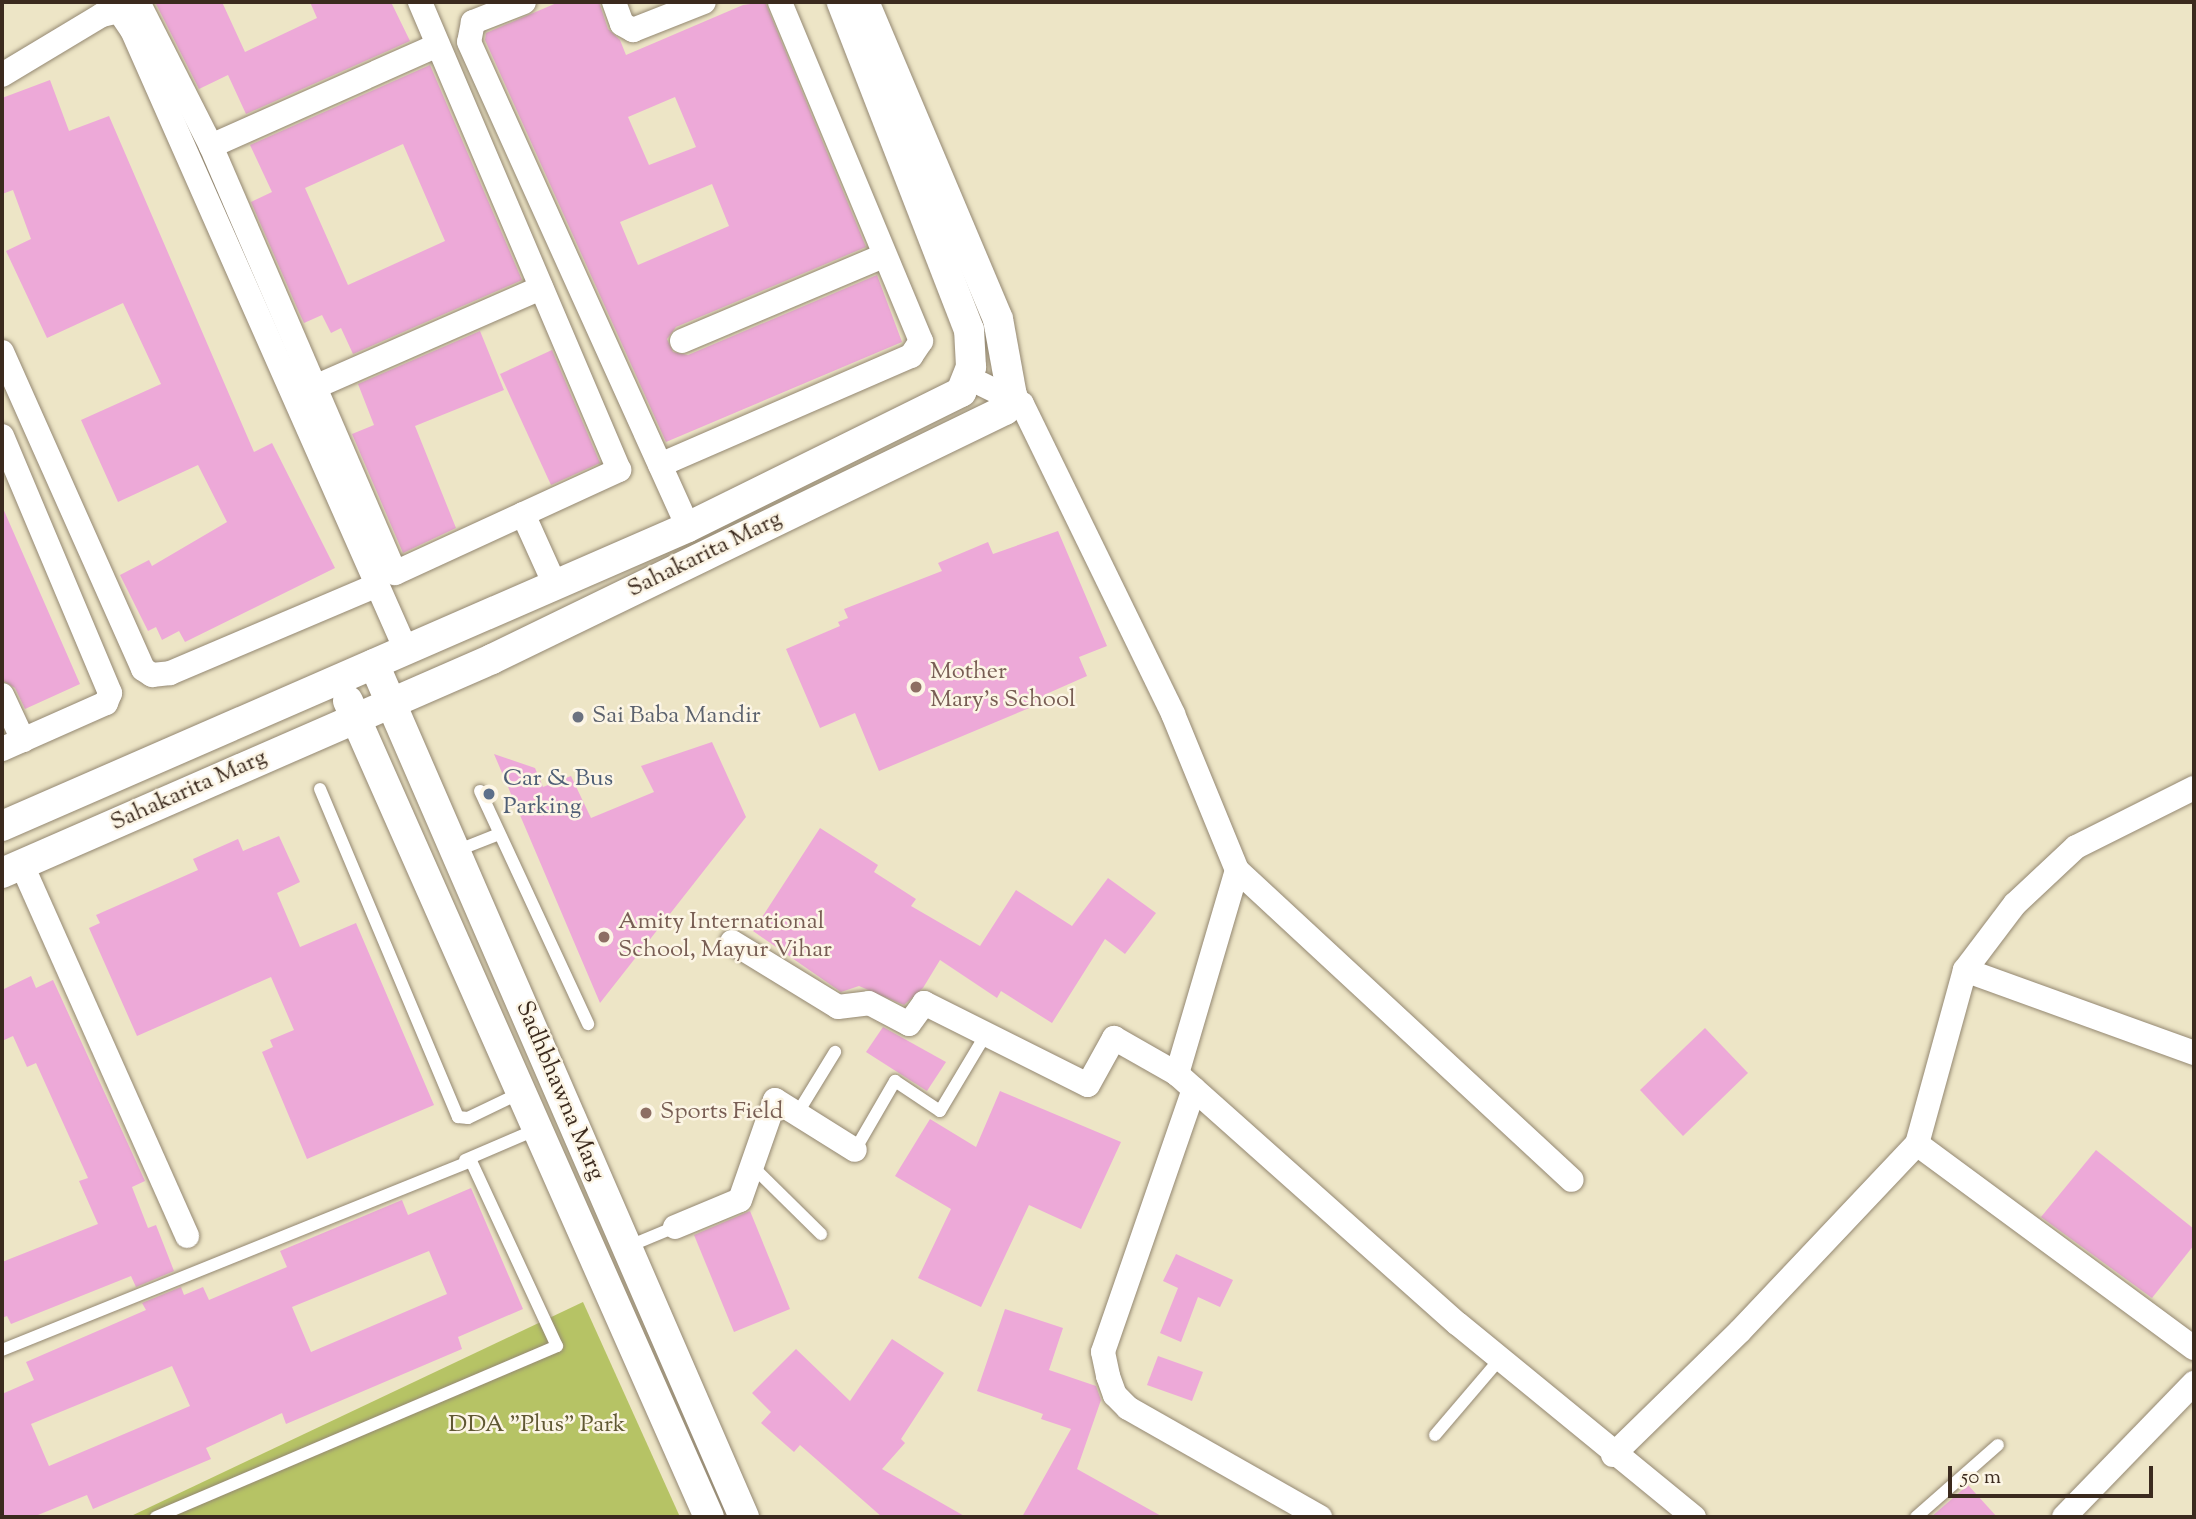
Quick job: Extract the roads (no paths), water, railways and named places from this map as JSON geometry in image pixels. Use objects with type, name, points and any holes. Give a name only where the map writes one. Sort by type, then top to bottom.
[{"type":"street","points":[[138,2],[211,146],[395,573],[619,470],[420,2]]},
{"type":"street","points":[[524,2],[473,22],[469,42],[688,527]]},
{"type":"street","points":[[614,2],[622,24],[634,30],[704,2]]},
{"type":"street","points":[[660,465],[918,350],[921,341],[883,257],[780,2]]},
{"type":"street","points":[[842,2],[969,330],[971,367],[967,377],[1011,382]]},
{"type":"street","points":[[864,2],[998,319],[1011,382],[1173,714],[1237,870],[1572,1180]]},
{"type":"street","points":[[2,75],[102,15],[119,11],[132,30],[406,650]]},
{"type":"street","points":[[211,146],[438,45]]},
{"type":"street","points":[[682,341],[883,257]]},
{"type":"street","points":[[315,387],[541,288]]},
{"type":"street","points":[[2,352],[143,669],[152,675],[170,673],[377,586]]},
{"type":"street","name":"Sahakarita Marg","points":[[2,826],[688,527],[961,392],[967,377]]},
{"type":"street","name":"Sahakarita Marg","points":[[12,869],[505,653],[1005,410],[1011,382]]},
{"type":"street","points":[[2,436],[110,693],[106,703],[12,745],[2,695]]},
{"type":"street","points":[[523,514],[555,586]]},
{"type":"street","name":"Sadhbhawna Marg","points":[[374,664],[744,1517]]},
{"type":"street","name":"Sadhbhawna Marg","points":[[339,679],[709,1517]]},
{"type":"street","points":[[1613,1455],[1740,1331],[1917,1144],[1965,970],[2015,904],[2076,847],[2194,788]]},
{"type":"street","points":[[12,869],[187,1236]]},
{"type":"street","points":[[1237,870],[1185,1082],[1103,1352],[1115,1395],[1128,1408],[1320,1517]]},
{"type":"street","points":[[732,942],[838,1007],[869,1003],[909,1024],[924,1003],[1088,1085],[1114,1038],[1185,1082],[1500,1359],[1613,1455],[1694,1517]]},
{"type":"street","points":[[1965,970],[2194,1053]]},
{"type":"street","points":[[675,1227],[740,1200],[775,1100],[855,1150]]},
{"type":"street","points":[[1917,1144],[2194,1348]]},
{"type":"street","points":[[2064,1517],[2194,1383]]},
{"type":"lane","points":[[320,789],[458,1117],[468,1118],[520,1093]]},
{"type":"lane","points":[[480,791],[588,1024]]},
{"type":"lane","points":[[456,851],[499,834]]},
{"type":"lane","points":[[855,1150],[895,1081],[940,1111],[986,1034]]},
{"type":"lane","points":[[797,1114],[835,1052]]},
{"type":"lane","points":[[2,1350],[538,1129]]},
{"type":"lane","points":[[156,1517],[557,1346],[472,1162],[465,1160]]},
{"type":"lane","points":[[752,1166],[821,1234]]},
{"type":"lane","points":[[627,1247],[675,1227]]},
{"type":"lane","points":[[1435,1435],[1500,1359]]},
{"type":"lane","points":[[1916,1517],[1998,1446]]},
{"type":"place","name":"Mother Mary's School","points":[[916,687]]},
{"type":"place","name":"Sai Baba Mandir","points":[[578,717]]},
{"type":"place","name":"Car & Bus Parking","points":[[489,794]]},
{"type":"place","name":"Amity International School, Mayur Vihar","points":[[604,937]]},
{"type":"place","name":"Sports Field","points":[[646,1113]]},
{"type":"park label","name":"DDA \"Plus\" Park","points":[[537,1426]]}]
